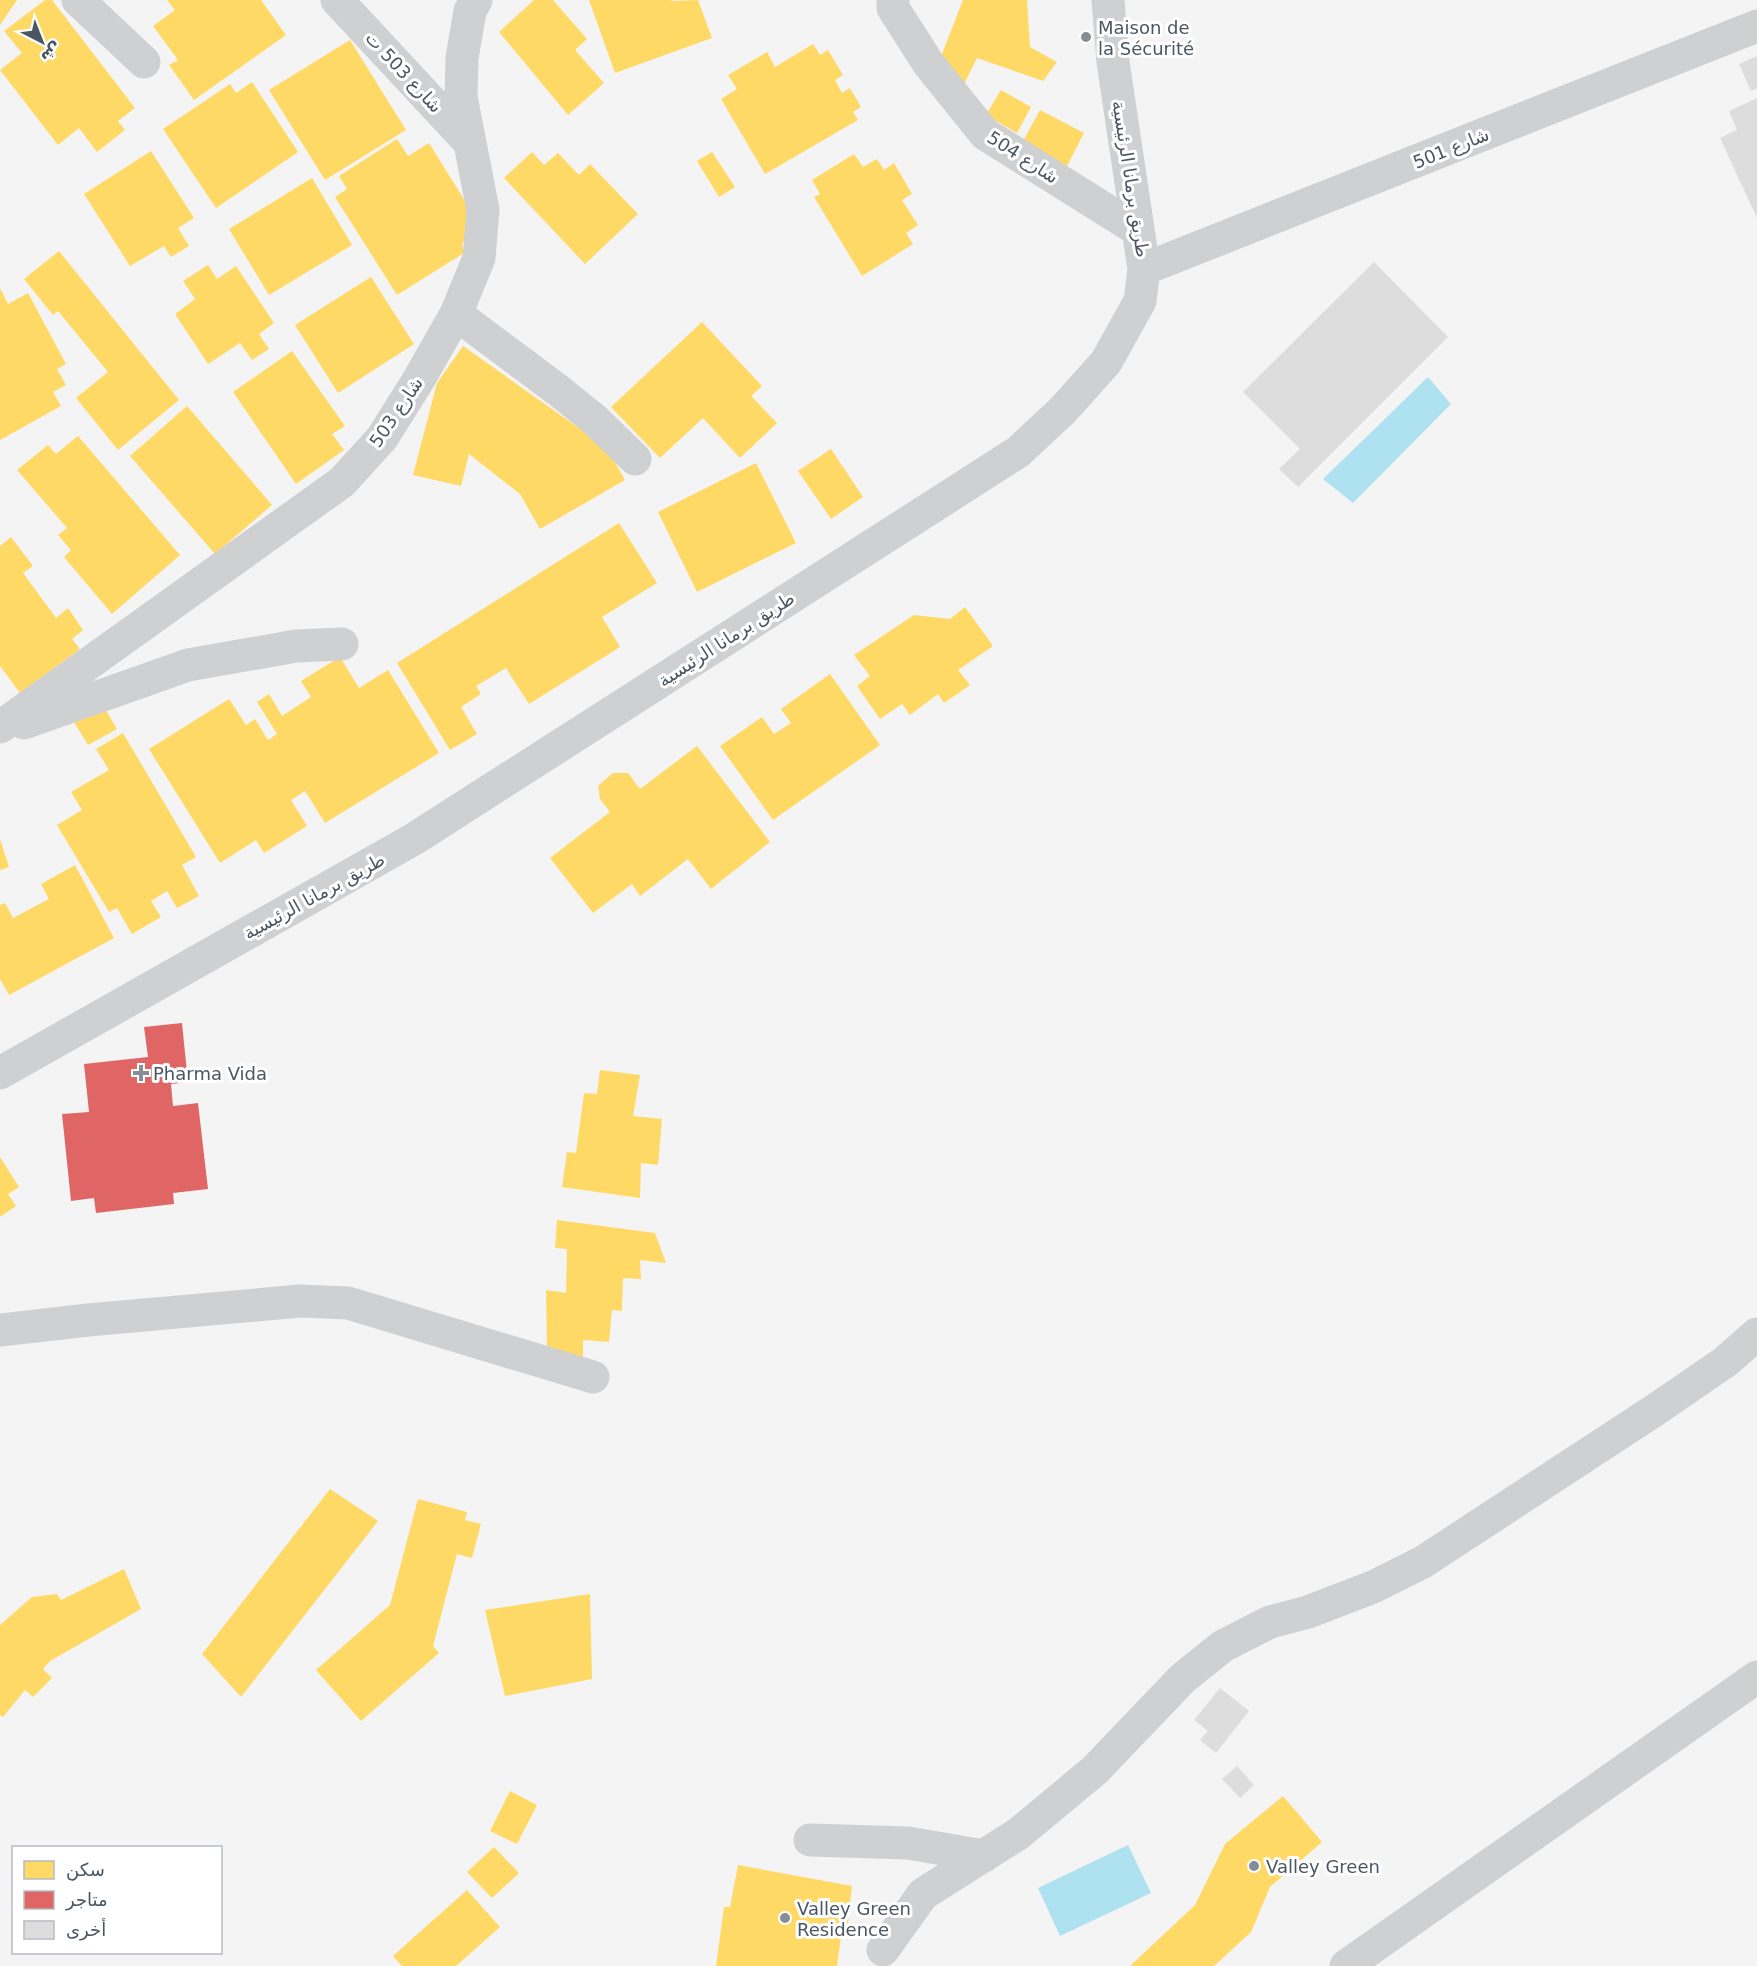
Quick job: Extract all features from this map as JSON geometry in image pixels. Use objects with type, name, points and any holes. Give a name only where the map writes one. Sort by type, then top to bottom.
[{"type":"street","points":[[78,0],[144,62]]},
{"type":"street","name":"شارع 503 ت","points":[[337,0],[471,144]]},
{"type":"street","name":"شارع 503","points":[[0,729],[342,482],[382,438],[456,314],[479,258],[483,210],[461,97],[462,58],[470,11],[476,0]]},
{"type":"street","name":"شارع 504","points":[[893,0],[893,8],[928,63],[985,134],[1138,230]]},
{"type":"street","name":"طريق برمانا الرئيسية","points":[[0,1073],[414,840],[1018,452],[1063,410],[1106,362],[1140,301],[1144,269],[1113,62],[1108,0]]},
{"type":"street","name":"شارع 501","points":[[1144,269],[1757,26]]},
{"type":"street","points":[[456,314],[560,391],[595,420],[635,459]]},
{"type":"street","points":[[0,729],[188,665],[296,646],[342,644]]},
{"type":"street","points":[[0,1330],[300,1301],[348,1303],[593,1377]]},
{"type":"street","points":[[883,1950],[922,1894],[1018,1834],[1095,1770],[1183,1678],[1223,1646],[1270,1622],[1308,1612],[1373,1587],[1423,1562],[1655,1410],[1725,1362],[1757,1334]]},
{"type":"street","points":[[1346,1966],[1757,1677]]},
{"type":"street","points":[[810,1840],[908,1843],[984,1856]]},
{"type":"water","points":[[1428,377],[1451,404],[1353,503],[1323,479]]},
{"type":"water","points":[[1128,1845],[1151,1893],[1060,1936],[1038,1888]]},
{"type":"building: سكن","points":[[0,0],[17,0],[0,25]]},
{"type":"building: سكن","points":[[45,0],[52,0],[135,108],[118,121],[125,130],[97,152],[79,128],[58,145],[0,70],[22,53],[4,31]]},
{"type":"building: سكن","points":[[167,0],[261,0],[286,35],[194,100],[169,65],[178,60],[153,26],[175,10]]},
{"type":"building: سكن","points":[[534,0],[553,0],[587,39],[575,50],[604,83],[568,115],[499,32]]},
{"type":"building: سكن","points":[[589,0],[698,0],[712,38],[615,73]]},
{"type":"building: سكن","points":[[963,0],[1027,0],[1030,47],[1057,62],[1043,81],[977,58],[963,86],[940,59]]},
{"type":"building: سكن","points":[[350,40],[406,130],[325,180],[269,90]]},
{"type":"building: سكن","points":[[813,44],[820,55],[828,50],[843,75],[835,80],[842,93],[850,88],[861,107],[853,112],[858,120],[765,174],[721,99],[737,89],[728,75],[767,52],[775,67]]},
{"type":"building: سكن","points":[[252,82],[298,152],[216,208],[163,129],[230,84],[236,93]]},
{"type":"building: سكن","points":[[1001,90],[1031,107],[1017,133],[986,115]]},
{"type":"building: سكن","points":[[1040,110],[1084,133],[1067,166],[1022,143]]},
{"type":"building: سكن","points":[[397,139],[408,156],[429,143],[478,222],[471,237],[462,243],[464,253],[397,295],[335,197],[347,189],[339,176]]},
{"type":"building: سكن","points":[[151,151],[194,218],[178,228],[189,246],[171,257],[164,246],[130,266],[84,194]]},
{"type":"building: سكن","points":[[532,152],[544,165],[558,153],[579,175],[590,164],[638,214],[585,264],[504,178]]},
{"type":"building: سكن","points":[[712,152],[735,187],[719,197],[697,161]]},
{"type":"building: سكن","points":[[854,154],[863,167],[877,159],[884,170],[894,163],[912,194],[902,200],[918,225],[906,233],[913,244],[862,276],[814,197],[820,194],[812,180]]},
{"type":"building: سكن","points":[[312,178],[352,245],[269,295],[229,229]]},
{"type":"building: سكن","points":[[59,251],[179,400],[118,450],[76,398],[108,372],[58,311],[53,315],[24,279]]},
{"type":"building: سكن","points":[[208,265],[217,279],[236,266],[274,323],[259,334],[269,349],[252,360],[240,343],[208,364],[175,314],[195,299],[183,281]]},
{"type":"building: سكن","points":[[371,277],[414,344],[338,393],[295,325]]},
{"type":"building: سكن","points":[[0,288],[8,304],[28,293],[66,364],[57,369],[66,385],[53,392],[61,406],[0,440]]},
{"type":"building: سكن","points":[[702,322],[762,386],[751,396],[777,423],[740,458],[703,418],[660,458],[611,407]]},
{"type":"building: سكن","points":[[463,346],[607,448],[625,480],[540,529],[520,494],[469,454],[461,486],[413,475],[437,383]]},
{"type":"building: سكن","points":[[292,351],[345,426],[332,434],[344,450],[296,484],[233,392]]},
{"type":"building: سكن","points":[[187,406],[272,505],[215,554],[130,456]]},
{"type":"building: سكن","points":[[78,436],[180,555],[112,614],[64,557],[71,550],[58,535],[67,528],[17,470],[48,445],[56,454]]},
{"type":"building: سكن","points":[[831,449],[863,497],[831,519],[798,471]]},
{"type":"building: سكن","points":[[756,463],[796,543],[697,592],[658,512]]},
{"type":"building: سكن","points":[[619,523],[657,583],[602,617],[620,647],[529,704],[506,668],[476,686],[481,694],[461,707],[477,734],[450,750],[397,663]]},
{"type":"building: سكن","points":[[11,537],[33,566],[23,573],[56,618],[68,608],[83,630],[72,639],[80,649],[20,693],[0,666],[0,546]]},
{"type":"building: سكن","points":[[965,607],[993,646],[958,670],[970,685],[944,703],[938,694],[910,715],[902,704],[880,719],[857,686],[870,676],[854,655],[914,615],[950,619]]},
{"type":"building: سكن","points":[[340,657],[359,688],[388,670],[439,753],[325,823],[305,791],[291,800],[307,826],[264,853],[256,840],[220,863],[149,749],[229,699],[246,725],[255,719],[268,740],[277,734],[257,702],[269,694],[282,716],[311,697],[301,681]]},
{"type":"building: سكن","points":[[830,674],[880,745],[773,820],[720,746],[762,717],[774,734],[791,723],[781,709]]},
{"type":"building: سكن","points":[[101,702],[117,729],[88,745],[72,719]]},
{"type":"building: سكن","points":[[123,733],[196,857],[182,865],[199,896],[177,908],[167,891],[151,901],[161,917],[132,934],[117,908],[109,912],[57,825],[82,810],[71,792],[109,770],[96,749]]},
{"type":"building: سكن","points":[[697,746],[770,842],[711,889],[688,859],[640,896],[632,884],[593,913],[550,858],[610,812],[600,799],[598,786],[613,773],[628,773],[640,789]]},
{"type":"building: سكن","points":[[0,839],[9,867],[0,870]]},
{"type":"building: سكن","points":[[75,865],[114,938],[9,995],[0,979],[0,905],[5,903],[13,918],[49,899],[41,884]]},
{"type":"building: سكن","points":[[600,1070],[640,1075],[633,1116],[662,1119],[658,1165],[641,1163],[640,1198],[562,1187],[567,1152],[576,1153],[584,1093],[597,1094]]},
{"type":"building: سكن","points":[[0,1157],[19,1187],[8,1194],[16,1206],[0,1217]]},
{"type":"building: سكن","points":[[557,1220],[655,1233],[666,1263],[640,1260],[641,1279],[623,1278],[622,1311],[612,1310],[609,1342],[583,1340],[583,1358],[547,1356],[546,1290],[566,1293],[567,1249],[555,1248]]},
{"type":"building: سكن","points":[[330,1489],[378,1521],[241,1697],[202,1654]]},
{"type":"building: سكن","points":[[418,1499],[467,1512],[465,1520],[481,1524],[472,1558],[457,1554],[433,1646],[439,1653],[361,1721],[316,1670],[390,1605]]},
{"type":"building: سكن","points":[[124,1569],[141,1609],[50,1661],[43,1669],[52,1678],[33,1697],[25,1690],[3,1717],[0,1715],[0,1625],[32,1597],[57,1594],[61,1600]]},
{"type":"building: سكن","points":[[590,1594],[592,1679],[505,1696],[485,1610]]},
{"type":"building: سكن","points":[[510,1791],[537,1805],[517,1844],[490,1831]]},
{"type":"building: سكن","name":"Valley Green","points":[[1283,1796],[1322,1842],[1270,1887],[1251,1932],[1214,1966],[1130,1966],[1195,1905],[1225,1844]]},
{"type":"building: سكن","points":[[494,1847],[519,1873],[492,1898],[467,1872]]},
{"type":"building: سكن","name":"Valley Green Residence","points":[[738,1865],[852,1886],[847,1931],[842,1930],[837,1966],[716,1966],[724,1907],[730,1907]]},
{"type":"building: سكن","points":[[467,1890],[500,1927],[456,1966],[402,1966],[393,1956]]},
{"type":"building: متاجر","points":[[182,1023],[188,1082],[171,1084],[173,1106],[198,1103],[208,1189],[173,1193],[174,1204],[96,1213],[94,1198],[71,1201],[62,1114],[89,1112],[84,1064],[148,1057],[144,1027]]},
{"type":"building: أخرى","points":[[1757,56],[1757,88],[1751,91],[1739,64]]},
{"type":"building: أخرى","points":[[1757,98],[1757,218],[1720,138],[1737,130],[1729,111]]},
{"type":"building: أخرى","points":[[1374,262],[1448,337],[1298,487],[1279,469],[1300,449],[1243,392]]},
{"type":"building: أخرى","points":[[1220,1688],[1249,1711],[1216,1753],[1200,1740],[1208,1731],[1194,1720]]},
{"type":"building: أخرى","points":[[1237,1766],[1254,1785],[1240,1798],[1222,1779]]},
{"type":"place","name":"Maison de la Sécurité","points":[[1086,37]]},
{"type":"place","name":"Pharma Vida","points":[[141,1073]]},
{"type":"place","name":"Valley Green","points":[[1254,1866]]},
{"type":"place","name":"Valley Green Residence","points":[[785,1918]]}]
